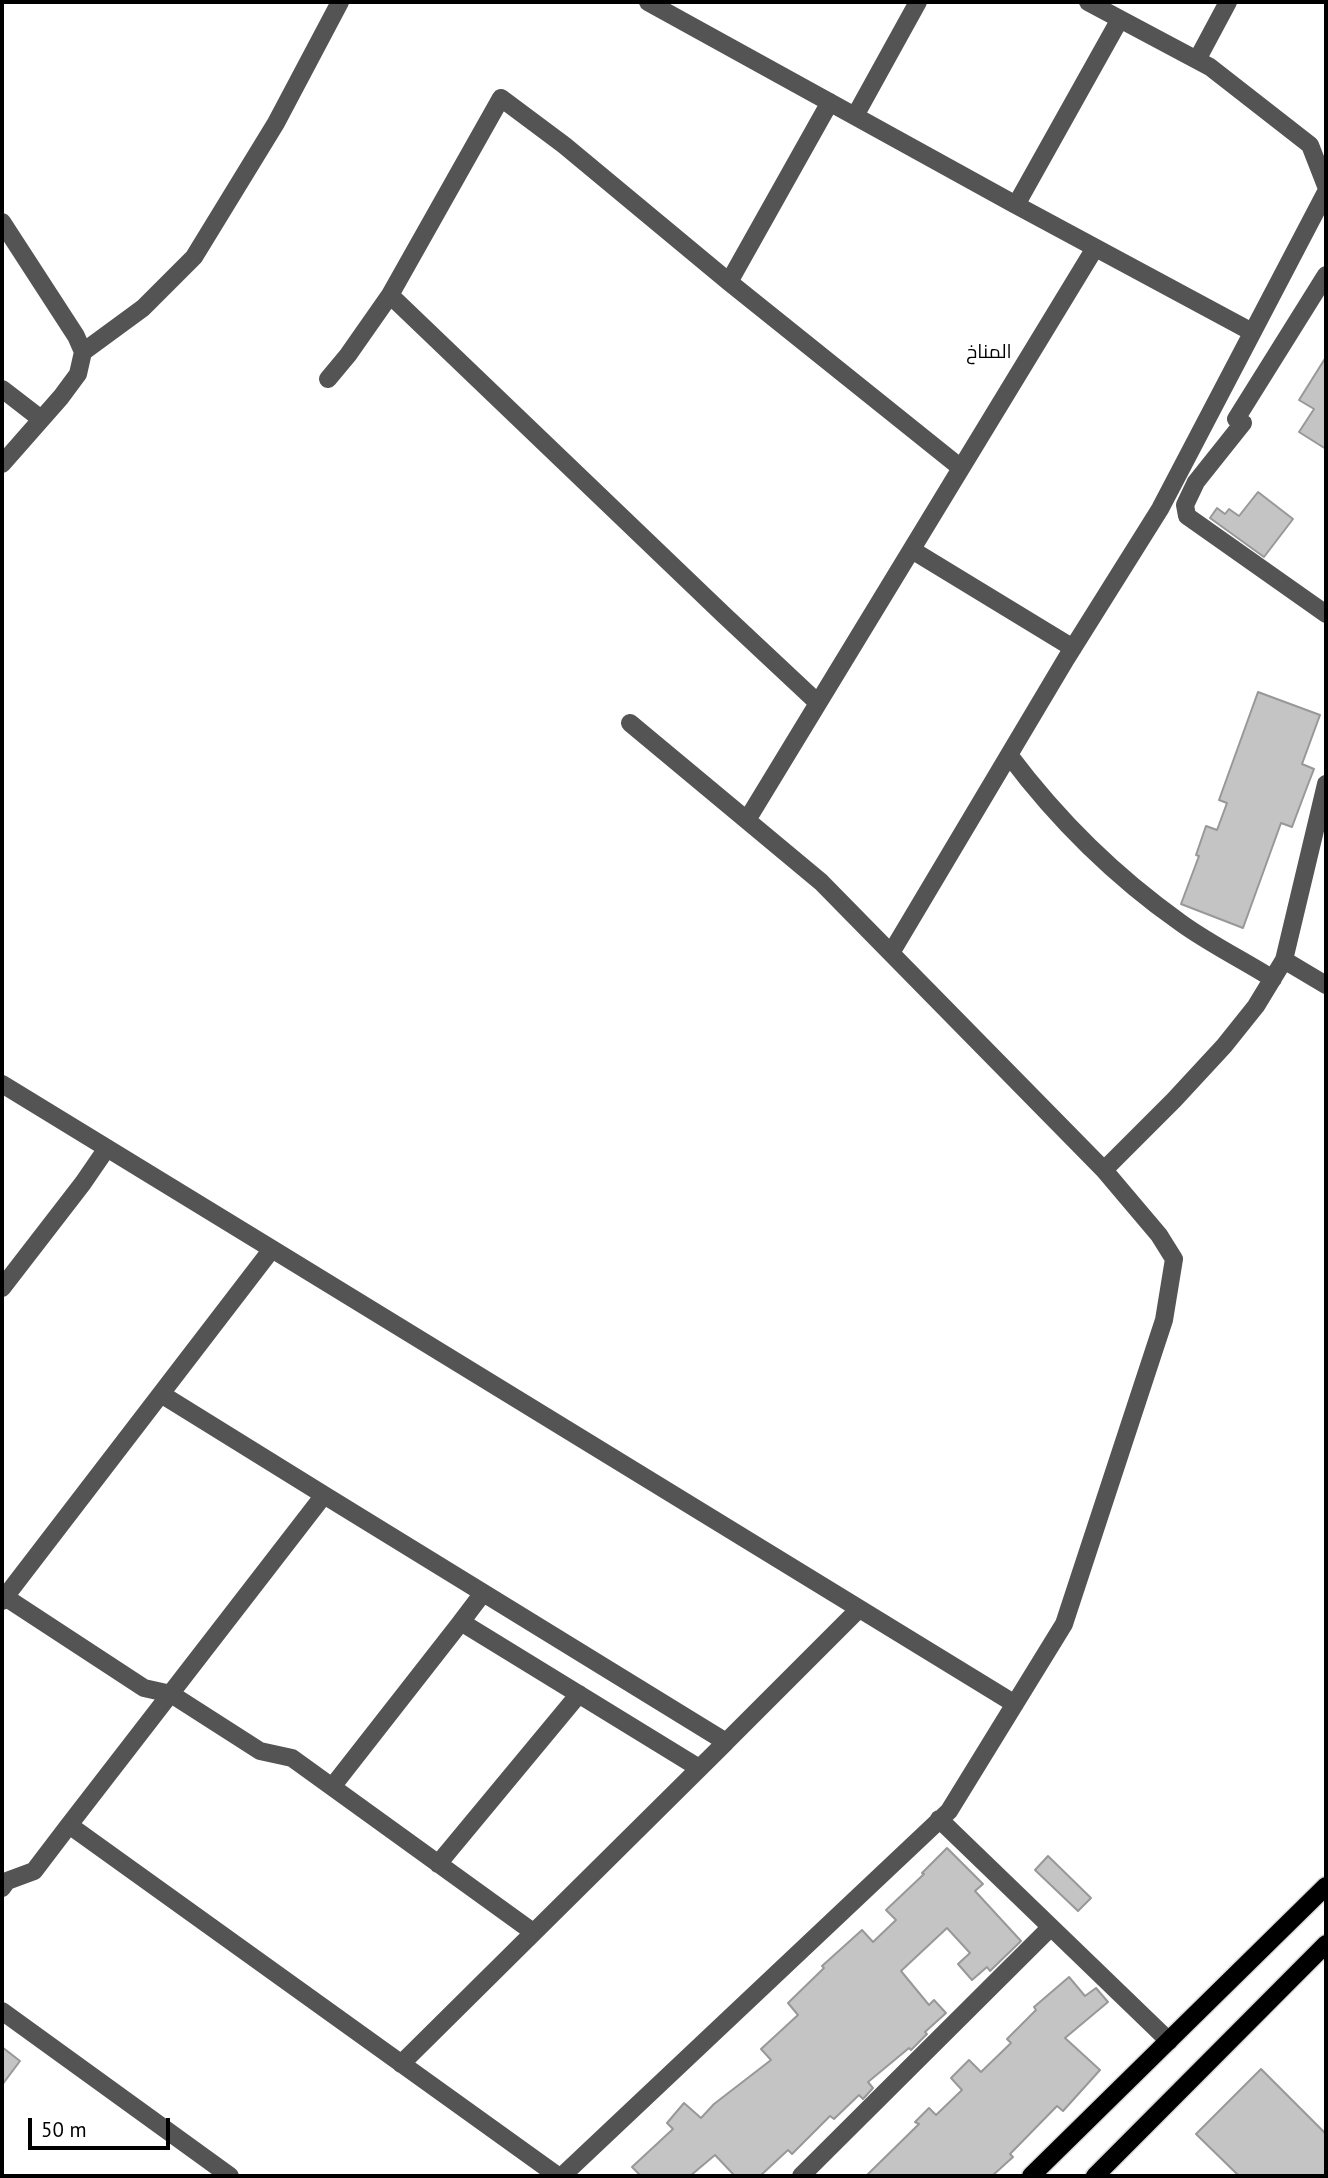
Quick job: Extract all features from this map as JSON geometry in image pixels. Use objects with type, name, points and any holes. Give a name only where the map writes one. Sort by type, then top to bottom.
[{"type":"main road","points":[[1031,2176],[1326,1886]]},
{"type":"main road","points":[[1096,2176],[1326,1944]]},
{"type":"street","points":[[83,352],[143,308],[194,257],[276,123],[340,2]]},
{"type":"street","points":[[648,2],[1252,332]]},
{"type":"street","points":[[855,116],[918,2]]},
{"type":"street","points":[[1088,2],[1210,67],[1310,145],[1326,186]]},
{"type":"street","points":[[1197,60],[1228,2]]},
{"type":"street","points":[[1016,205],[1121,19]]},
{"type":"street","points":[[328,379],[390,295],[501,98],[564,145],[729,282],[961,468]]},
{"type":"street","points":[[729,282],[830,102]]},
{"type":"street","points":[[891,953],[1073,648],[1160,509],[1326,192]]},
{"type":"street","points":[[2,222],[76,336],[83,352],[78,374],[41,419],[5,452]]},
{"type":"street","points":[[747,820],[1096,248]]},
{"type":"street","points":[[1326,275],[1236,419],[1243,423],[1196,482],[1185,505],[1188,516],[1326,614]]},
{"type":"street","points":[[390,295],[818,703]]},
{"type":"street","points":[[2,389],[41,419]]},
{"type":"street","points":[[912,550],[1073,648]]},
{"type":"street","points":[[69,1825],[560,2176],[948,1811],[1064,1624],[1164,1320],[1174,1259],[1159,1235],[1104,1170],[821,882],[630,723]]},
{"type":"street","points":[[1009,755],[1036,792],[1112,869],[1182,924],[1273,979]]},
{"type":"street","points":[[1104,1170],[1174,1101],[1224,1046],[1256,1006],[1284,960],[1326,784]]},
{"type":"street","points":[[1284,960],[1326,985]]},
{"type":"street","points":[[2,1084],[1015,1703]]},
{"type":"street","points":[[2,1288],[107,1148]]},
{"type":"street","points":[[272,1249],[3,1598],[144,1688],[171,1694],[260,1751],[292,1758],[533,1932]]},
{"type":"street","points":[[161,1394],[726,1742]]},
{"type":"street","points":[[2,1888],[7,1881],[34,1871],[324,1495]]},
{"type":"street","points":[[332,1787],[483,1593]]},
{"type":"street","points":[[401,2064],[859,1609]]},
{"type":"street","points":[[461,1622],[699,1768]]},
{"type":"street","points":[[438,1864],[579,1694]]},
{"type":"street","points":[[939,1819],[1169,2041]]},
{"type":"street","points":[[801,2176],[1051,1927]]},
{"type":"street","points":[[2,2011],[230,2176]]},
{"type":"building","points":[[1326,357],[1326,449],[1299,432],[1314,409],[1299,400]]},
{"type":"building","points":[[1258,492],[1293,519],[1264,557],[1210,518],[1217,508],[1225,514],[1229,509],[1239,516]]},
{"type":"building","points":[[1258,692],[1320,715],[1302,764],[1314,769],[1292,827],[1281,823],[1243,928],[1181,904],[1199,856],[1196,855],[1206,826],[1217,830],[1227,803],[1219,800]]},
{"type":"building","points":[[947,1848],[983,1884],[975,1891],[1021,1941],[990,1971],[987,1967],[972,1980],[958,1964],[970,1953],[947,1928],[901,1971],[929,2005],[934,2000],[946,2013],[925,2032],[927,2034],[911,2050],[909,2048],[868,2082],[873,2088],[863,2099],[859,2095],[834,2119],[830,2116],[792,2154],[788,2150],[760,2176],[735,2176],[715,2155],[690,2176],[641,2176],[632,2167],[673,2129],[667,2123],[684,2103],[701,2118],[714,2104],[771,2060],[761,2049],[798,2015],[788,2003],[824,1968],[822,1966],[862,1930],[873,1942],[896,1920],[886,1910]]},
{"type":"building","points":[[1048,1856],[1091,1898],[1078,1911],[1035,1870]]},
{"type":"building","points":[[1069,1977],[1085,1996],[1096,1988],[1108,2002],[1065,2038],[1100,2070],[1063,2111],[1057,2106],[1010,2154],[1013,2157],[992,2176],[866,2176],[919,2124],[915,2122],[929,2108],[936,2115],[962,2090],[951,2078],[969,2060],[981,2072],[1011,2043],[1007,2039],[1036,2010],[1034,2007]]},
{"type":"building","points":[[2,2047],[20,2061],[2,2085]]},
{"type":"building","points":[[1261,2069],[1326,2134],[1326,2176],[1239,2176],[1196,2134]]},
{"type":"district","name":"المناخ","points":[[989,353]]}]
